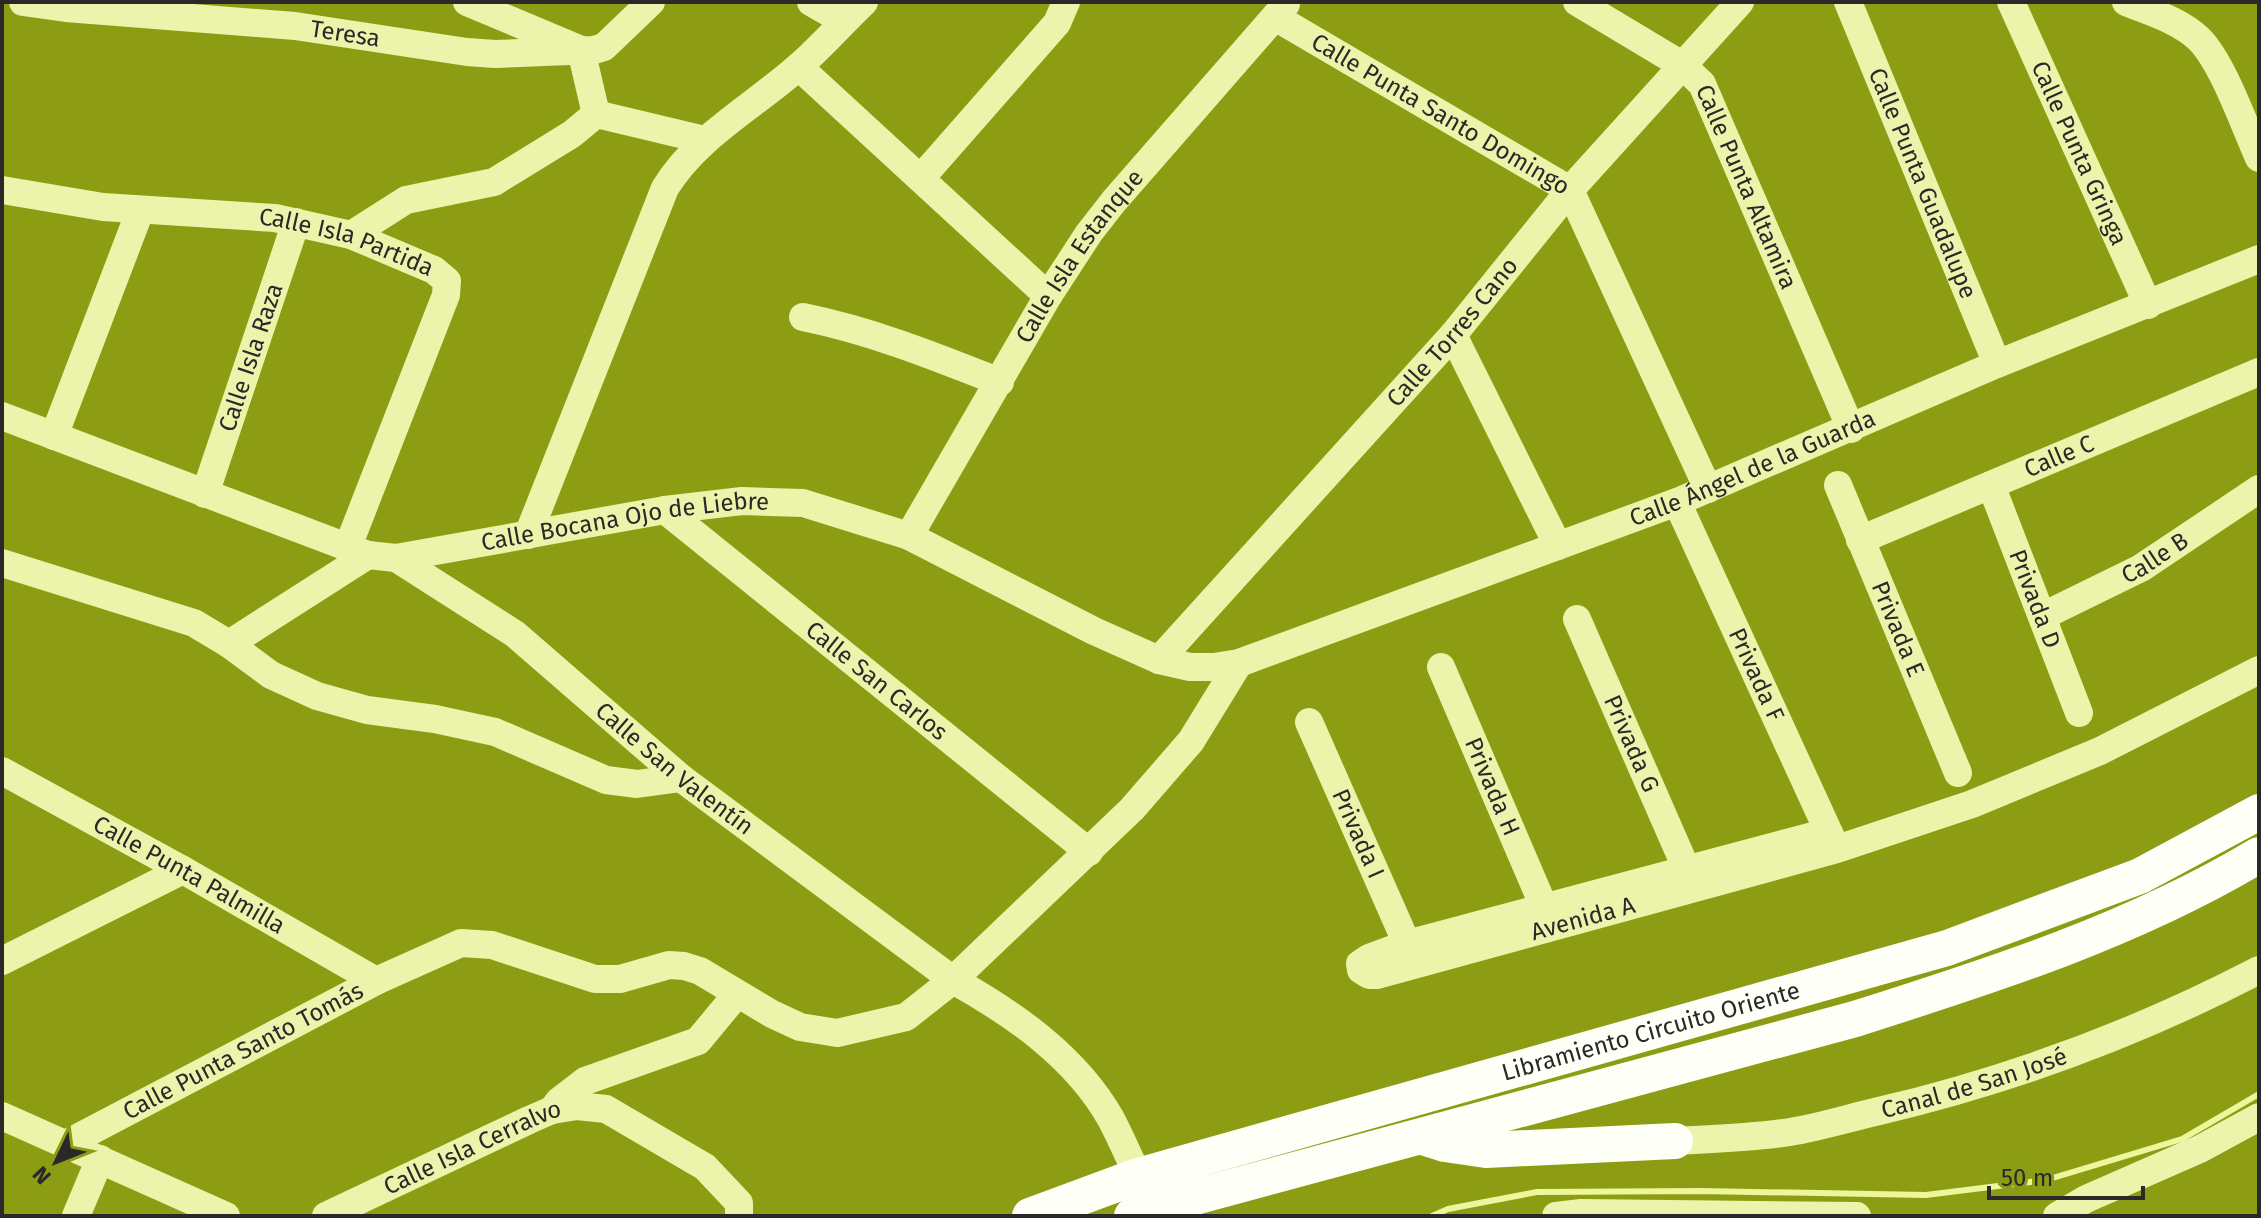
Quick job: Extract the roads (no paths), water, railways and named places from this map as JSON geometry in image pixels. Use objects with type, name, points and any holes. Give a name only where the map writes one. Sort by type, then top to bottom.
[{"type":"main road","name":"Libramiento Circuito Oriente","points":[[1030,1216],[1138,1176],[1947,948],[2140,876],[2259,812]]},
{"type":"main road","name":"Libramiento Circuito Oriente","points":[[1132,1216],[1840,1023],[1968,984],[2150,914],[2259,855]]},
{"type":"main road","points":[[1420,1136],[1445,1144],[1486,1150],[1675,1141]]},
{"type":"street","name":"Teresa","points":[[23,2],[114,7],[295,26],[495,54],[604,47],[651,2]]},
{"type":"street","points":[[467,2],[581,50],[596,114]]},
{"type":"street","points":[[811,2],[854,12]]},
{"type":"street","points":[[921,178],[1057,23],[1066,2]]},
{"type":"street","name":"Calle Punta Altamira","points":[[1577,2],[1682,65],[1702,84],[1851,429]]},
{"type":"street","name":"Calle Torres Cano","points":[[1159,660],[1453,335],[1570,190],[1740,2]]},
{"type":"street","name":"Calle Punta Guadalupe","points":[[1848,2],[1997,364]]},
{"type":"street","name":"Calle Punta Gringa","points":[[2011,2],[2148,305]]},
{"type":"street","points":[[2126,2],[2171,20],[2198,38],[2213,57],[2259,158]]},
{"type":"street","name":"Calle Punta Santo Domingo","points":[[1282,9],[1570,190],[1708,489]]},
{"type":"street","name":"Calle Isla Estanque","points":[[909,536],[1048,296],[1089,233],[1282,9]]},
{"type":"street","points":[[528,535],[665,188],[684,160],[705,140],[799,67],[854,12]]},
{"type":"street","points":[[799,67],[1048,296]]},
{"type":"street","points":[[596,114],[705,140]]},
{"type":"street","points":[[351,235],[406,200],[494,182],[572,134],[596,114]]},
{"type":"street","name":"Calle Isla Partida","points":[[2,190],[77,204],[140,211],[275,218],[296,222],[351,235],[434,270],[447,281],[446,295],[357,552]]},
{"type":"street","points":[[54,436],[140,211]]},
{"type":"street","name":"Calle Isla Raza","points":[[205,494],[296,222]]},
{"type":"street","name":"Calle Ángel de la Guarda","points":[[1239,663],[1677,502],[1997,364],[2259,259]]},
{"type":"street","points":[[803,317],[852,327],[905,344],[1000,382]]},
{"type":"street","points":[[1453,335],[1558,546]]},
{"type":"street","name":"Calle C","points":[[1860,540],[2259,372]]},
{"type":"street","name":"Calle Bocana Ojo de Liebre","points":[[2,416],[357,552],[396,558],[665,510],[742,501],[803,503],[909,536],[1094,631],[1159,660],[1190,667],[1239,663]]},
{"type":"street","name":"Privada E","points":[[1838,485],[1958,773]]},
{"type":"street","name":"Privada D","points":[[1991,485],[2079,713]]},
{"type":"street","name":"Calle B","points":[[2043,616],[2141,568],[2259,489]]},
{"type":"street","name":"Privada F","points":[[1677,502],[1833,840]]},
{"type":"street","name":"Calle San Carlos","points":[[665,510],[1089,852]]},
{"type":"street","points":[[229,644],[357,552]]},
{"type":"street","name":"Calle San Valentín","points":[[396,558],[515,634],[681,778],[953,980],[995,1003],[1031,1030],[1086,1084],[1110,1118],[1138,1176]]},
{"type":"street","points":[[2,563],[194,623],[271,675],[317,696],[367,710],[435,719],[495,732],[606,780],[637,784],[681,778]]},
{"type":"street","name":"Privada G","points":[[1577,619],[1686,868]]},
{"type":"street","points":[[953,980],[1132,809],[1191,741],[1239,663]]},
{"type":"street","name":"Privada H","points":[[1441,667],[1544,907]]},
{"type":"street","name":"Avenida A","points":[[1833,840],[1686,868],[1407,944],[1369,958],[1360,964],[1361,970],[1377,975],[1833,840],[1972,804],[2100,751],[2259,670]]},
{"type":"street","name":"Privada I","points":[[1309,722],[1407,944]]},
{"type":"street","name":"Calle Punta Palmilla","points":[[2,771],[376,981]]},
{"type":"street","points":[[2,961],[183,870]]},
{"type":"street","name":"Calle Punta Santo Tomás","points":[[66,1144],[376,981],[461,943],[492,945],[595,979],[620,979],[669,965],[684,966],[700,971],[800,1027],[837,1033],[906,1017],[953,980]]},
{"type":"street","name":"Canal de San José","points":[[1675,1141],[1741,1138],[1792,1131],[1951,1094],[2109,1041],[2259,970]]},
{"type":"street","name":"Calle Isla Cerralvo","points":[[326,1216],[564,1108],[559,1101],[585,1081],[698,1041],[737,994]]},
{"type":"street","points":[[564,1108],[606,1109],[705,1167],[739,1203],[739,1216]]},
{"type":"street","points":[[2,1116],[226,1216]]},
{"type":"street","points":[[2057,1216],[2086,1199],[2200,1149],[2259,1117]]},
{"type":"street","points":[[76,1216],[100,1159]]},
{"type":"street","points":[[1556,1216],[1581,1213],[1857,1216]]},
{"type":"waterway","points":[[1432,1216],[1448,1209],[1537,1192],[1926,1195],[2046,1180],[2182,1139],[2259,1094]]}]
